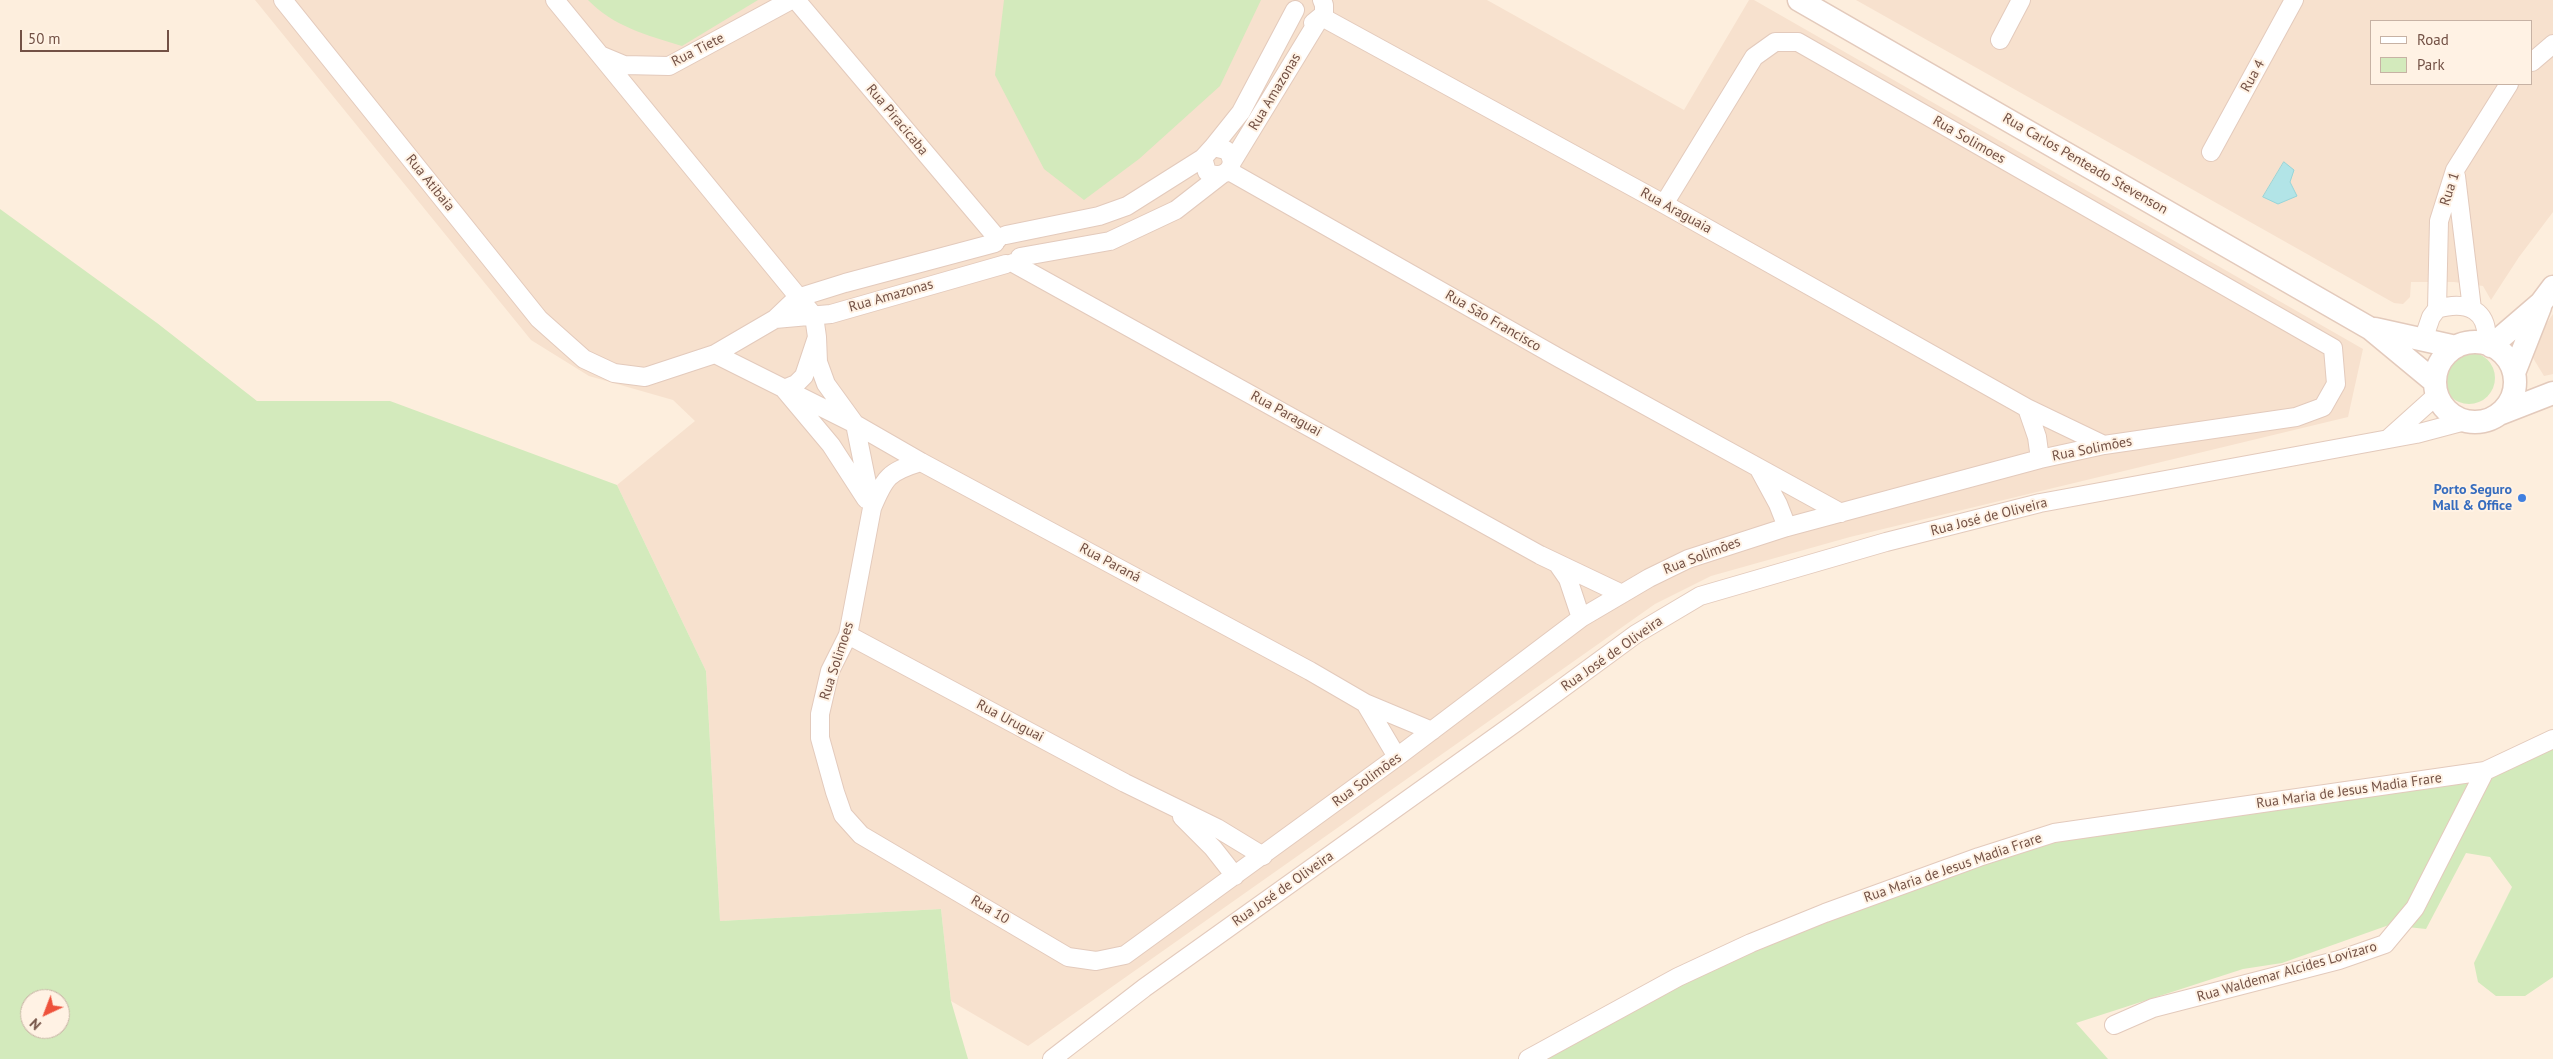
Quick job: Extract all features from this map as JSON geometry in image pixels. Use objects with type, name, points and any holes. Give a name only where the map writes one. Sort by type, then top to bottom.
[{"type":"street","name":"Rua Atibaia","points":[[283,0],[540,319],[584,359]]},
{"type":"street","points":[[555,0],[797,298],[814,316]]},
{"type":"street","name":"Rua Tiete","points":[[599,55],[624,65],[669,66],[791,0]]},
{"type":"street","name":"Rua Piracicaba","points":[[796,0],[1000,239]]},
{"type":"street","name":"Rua Carlos Penteado Stevenson","points":[[1799,0],[2371,329],[2436,389]]},
{"type":"street","points":[[2000,40],[2021,0]]},
{"type":"street","name":"Rua 4","points":[[2211,152],[2294,0]]},
{"type":"street","name":"Rua Amazonas","points":[[584,359],[614,373],[645,377],[715,354],[775,319],[797,298],[1000,239],[1098,216],[1127,206],[1208,153],[1241,112],[1297,3]]},
{"type":"street","name":"Rua Araguaia","points":[[1297,3],[1303,21],[1309,23],[1323,9],[1664,204],[2027,408],[2104,445]]},
{"type":"street","name":"Rua Amazonas","points":[[775,319],[831,314],[1013,261],[1110,241],[1176,210],[1227,170],[1323,9]]},
{"type":"street","name":"Rua Solimoes","points":[[1664,204],[1754,57],[1775,42],[1798,42],[2333,348]]},
{"type":"street","points":[[2533,61],[2553,44]]},
{"type":"street","name":"Rua 1","points":[[2437,309],[2440,221],[2455,170],[2508,85]]},
{"type":"street","points":[[1226,150],[1227,170],[1207,172],[1203,163],[1208,153],[1226,150]]},
{"type":"street","name":"Rua São Francisco","points":[[1227,170],[1840,513]]},
{"type":"street","points":[[2455,170],[2472,309]]},
{"type":"street","points":[[1000,239],[1019,241],[1022,250],[1013,261],[995,256],[1000,239]]},
{"type":"street","name":"Rua Paraguai","points":[[1013,261],[1559,566],[1622,594]]},
{"type":"street","points":[[2489,345],[2547,295]]},
{"type":"street","points":[[2499,414],[2507,405],[2514,378],[2547,295]]},
{"type":"street","points":[[2423,340],[2431,317],[2437,309],[2460,305],[2472,309],[2480,315],[2488,329],[2489,345]]},
{"type":"street","name":"Rua Paraná","points":[[814,316],[818,362],[826,384],[855,424]]},
{"type":"street","name":"Rua Carlos Penteado Stevenson","points":[[2371,329],[2456,347]]},
{"type":"street","points":[[817,337],[804,376],[796,384],[784,389],[832,445],[872,508]]},
{"type":"street","points":[[2514,378],[2509,362],[2502,352],[2489,345],[2470,342],[2456,347],[2445,356],[2438,368],[2436,389],[2444,407],[2453,416],[2465,421],[2477,422],[2489,420],[2553,392]]},
{"type":"street","name":"Rua Solimões","points":[[1125,955],[1397,758],[1581,618],[1688,558],[1787,527],[2040,459],[2104,445],[2296,417],[2323,407],[2336,384],[2333,348]]},
{"type":"street","name":"Rua Paraná","points":[[715,354],[855,424],[921,462],[1310,671],[1365,703],[1432,731]]},
{"type":"street","points":[[2514,378],[2553,392]]},
{"type":"street","points":[[2388,439],[2436,389]]},
{"type":"street","points":[[2027,408],[2037,437],[2040,459]]},
{"type":"street","name":"Rua José de Oliveira","points":[[1052,1059],[1144,988],[1515,723],[1636,634],[1700,596],[1886,542],[2040,503],[2388,439],[2465,421]]},
{"type":"street","name":"Rua Solimoes","points":[[855,424],[872,508],[848,635],[830,671],[820,714],[820,738],[843,815],[862,835]]},
{"type":"street","points":[[872,508],[883,481],[900,468],[921,462]]},
{"type":"street","points":[[1759,469],[1778,504],[1787,527]]},
{"type":"street","points":[[1559,566],[1568,579],[1581,618]]},
{"type":"street","name":"Rua Uruguai","points":[[848,635],[1173,807],[1217,828],[1263,856]]},
{"type":"street","name":"Rua Paraná","points":[[1365,703],[1397,758]]},
{"type":"street","name":"Rua Maria de Jesus Madia Frare","points":[[1528,1059],[1678,978],[1751,943],[1945,869],[2054,833],[2485,772],[2553,739]]},
{"type":"street","name":"Rua Waldemar Alcides Lovizaro","points":[[2114,1025],[2153,1008],[2339,960],[2385,944],[2415,908],[2485,772]]},
{"type":"street","name":"Rua Uruguai","points":[[1173,807],[1214,848],[1235,876]]},
{"type":"street","name":"Rua 10","points":[[862,835],[1068,957],[1096,961],[1125,955]]},
{"type":"shaded area","points":[[255,0],[1487,0],[1684,110],[1749,0],[1754,0],[2363,349],[2348,417],[1850,537],[1711,576],[1655,604],[1028,1046],[951,1001],[941,909],[720,921],[706,671],[617,485],[695,421],[673,400],[589,376],[531,340]]},
{"type":"shaded area","points":[[1856,0],[2553,0],[2553,212],[2519,257],[2491,300],[2483,286],[2454,282],[2411,282],[2410,297],[2403,304],[2394,303]]},
{"type":"shaded area","points":[[2553,314],[2553,374],[2544,376],[2533,358],[2534,342]]},
{"type":"green space","points":[[588,0],[758,0],[682,46],[620,24]]},
{"type":"green space","points":[[1004,0],[1261,0],[1220,86],[1139,159],[1084,200],[1044,169],[995,75]]},
{"type":"green space","points":[[0,209],[157,323],[257,401],[390,401],[617,485],[706,671],[720,921],[941,909],[951,1001],[968,1059],[0,1059]]},
{"type":"green space","points":[[2469,352],[2479,354],[2487,360],[2493,368],[2495,378],[2493,388],[2487,396],[2479,402],[2469,404],[2459,402],[2451,396],[2445,388],[2443,378],[2445,368],[2451,360],[2459,354]]},
{"type":"green space","points":[[2553,739],[2553,977],[2525,996],[2496,996],[2478,982],[2474,963],[2512,887],[2490,857],[2466,853],[2426,929],[2389,925],[2282,963],[2243,969],[2076,1023],[2108,1059],[1528,1059],[1678,977],[2054,833],[2485,771]]},
{"type":"water","points":[[2284,162],[2294,170],[2290,182],[2297,196],[2278,204],[2263,197]]},
{"type":"place","name":"Porto Seguro Mall & Office","points":[[2522,498]]}]
